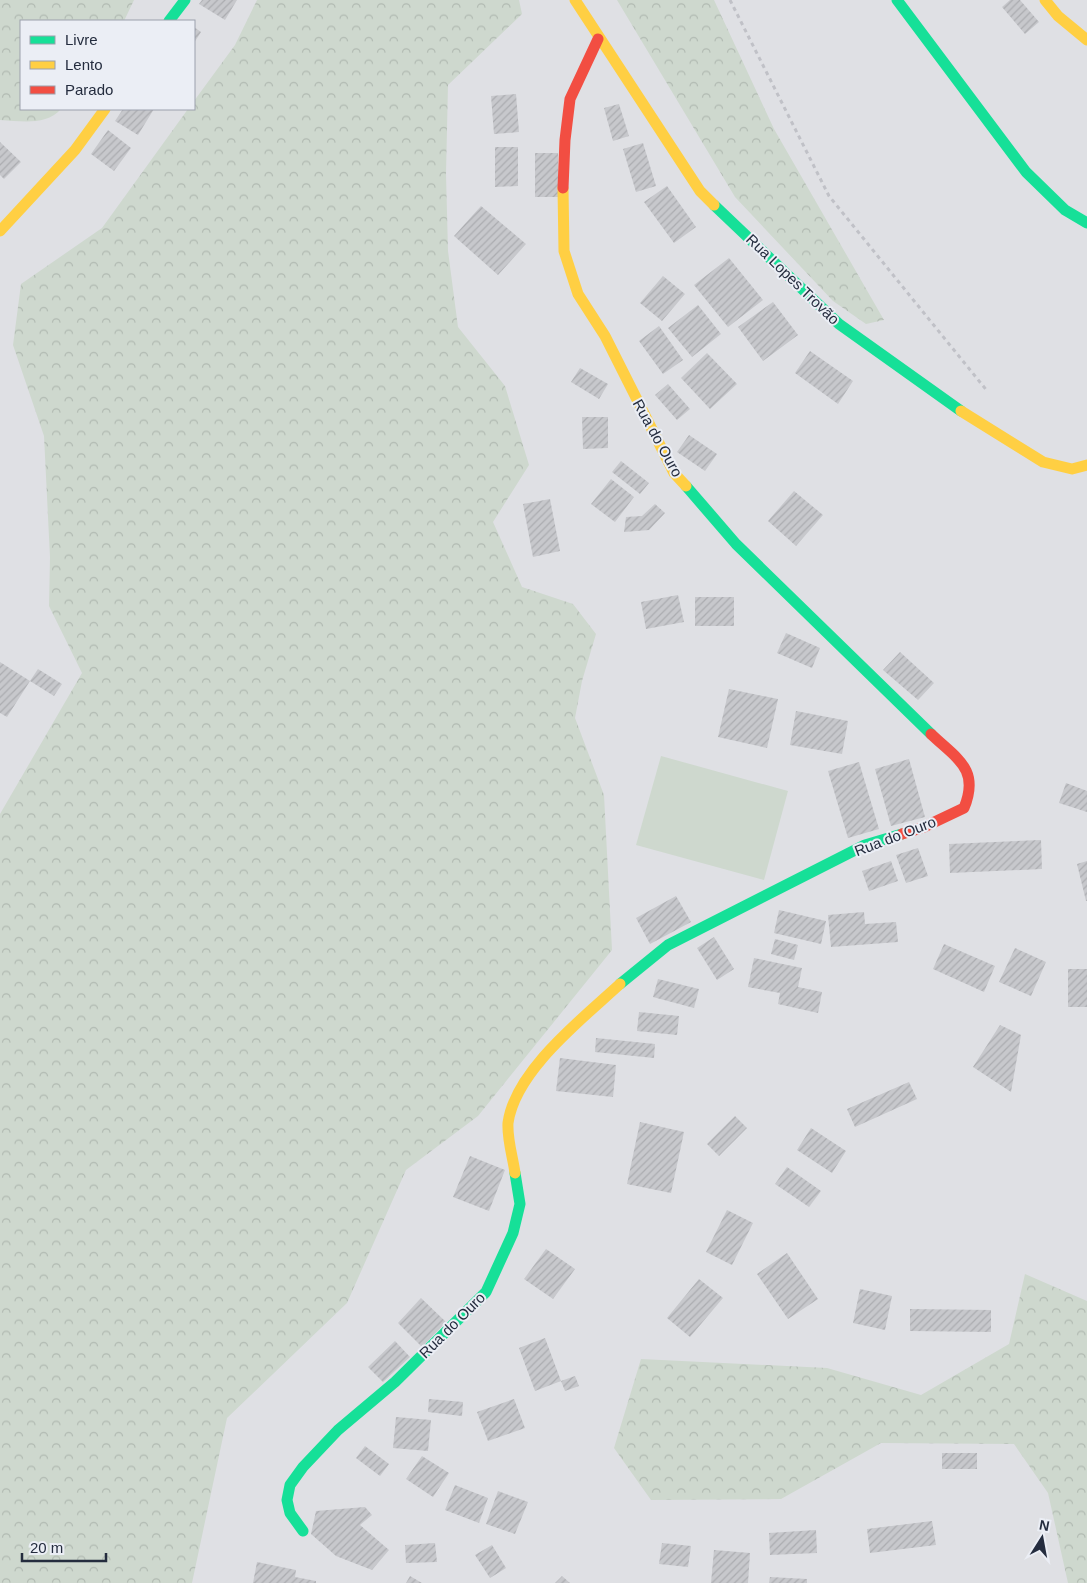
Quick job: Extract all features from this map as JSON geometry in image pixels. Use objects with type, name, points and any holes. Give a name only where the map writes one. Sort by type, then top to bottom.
[{"type":"street","points":[[170,20],[185,0]]},
{"type":"street","name":"Rua Lopes Trovão","points":[[575,0],[598,39],[700,191],[839,324],[946,402],[1043,462],[1072,469],[1087,465]]},
{"type":"street","points":[[896,0],[1026,172],[1065,210],[1087,223]]},
{"type":"street","points":[[1045,0],[1058,16],[1087,40]]},
{"type":"street","name":"Rua do Ouro","points":[[304,1531],[290,1513],[287,1500],[290,1485],[303,1467],[338,1430],[394,1382],[486,1292],[513,1233],[520,1204],[508,1126],[512,1104],[537,1065],[563,1036],[630,975],[668,945],[865,845],[924,827],[964,808],[971,791],[967,768],[736,544],[674,473],[642,415],[605,336],[578,294],[564,252],[562,220],[566,140],[570,99],[598,39]]},
{"type":"street","points":[[0,231],[75,150],[104,110]]},
{"type":"path","points":[[730,0],[830,196],[991,396]]},
{"type":"green space","points":[[0,0],[134,0],[124,20],[20,20],[20,110],[60,110],[48,118],[41,120],[0,120]]},
{"type":"green space","points":[[257,0],[519,0],[522,14],[448,85],[446,174],[448,251],[458,327],[505,386],[529,465],[493,522],[522,587],[573,604],[596,634],[582,681],[575,718],[604,795],[612,950],[478,1116],[406,1170],[347,1303],[227,1418],[192,1583],[0,1583],[0,814],[82,673],[49,606],[50,557],[44,436],[13,345],[21,284],[102,228],[187,110],[195,110],[195,100],[235,45]]},
{"type":"green space","points":[[617,0],[714,0],[774,129],[884,320],[866,324],[833,301],[735,197]]},
{"type":"green space","points":[[661,756],[788,791],[764,880],[636,845]]},
{"type":"green space","points":[[1025,1274],[1087,1301],[1087,1583],[1068,1583],[1048,1493],[1014,1444],[881,1443],[781,1499],[651,1500],[614,1448],[641,1359],[827,1368],[921,1395],[1009,1344]]},
{"type":"building","points":[[202,0],[237,0],[225,20],[199,4]]},
{"type":"building","points":[[1010,0],[1020,0],[1039,22],[1025,34],[1002,7]]},
{"type":"building","points":[[195,28],[201,32],[195,41]]},
{"type":"building","points":[[516,94],[519,132],[494,134],[491,96]]},
{"type":"building","points":[[619,104],[629,136],[613,141],[604,108]]},
{"type":"building","points":[[122,110],[153,110],[138,135],[115,121]]},
{"type":"building","points":[[108,130],[131,148],[114,171],[91,154]]},
{"type":"building","points":[[0,142],[21,162],[4,179],[0,175]]},
{"type":"building","points":[[643,143],[656,186],[636,192],[623,149]]},
{"type":"building","points":[[495,147],[518,147],[518,186],[495,187]]},
{"type":"building","points":[[535,153],[558,153],[558,197],[535,197]]},
{"type":"building","points":[[667,186],[696,227],[674,243],[644,202]]},
{"type":"building","points":[[481,206],[526,244],[498,275],[454,236]]},
{"type":"building","points":[[729,258],[763,300],[728,327],[694,285]]},
{"type":"building","points":[[663,276],[685,294],[662,321],[640,303]]},
{"type":"building","points":[[773,302],[798,335],[763,361],[738,327]]},
{"type":"building","points":[[698,305],[721,334],[692,357],[668,328]]},
{"type":"building","points":[[659,326],[683,360],[663,374],[639,341]]},
{"type":"building","points":[[810,351],[853,381],[838,404],[795,373]]},
{"type":"building","points":[[707,353],[737,384],[710,409],[681,378]]},
{"type":"building","points":[[580,368],[608,384],[599,399],[571,382]]},
{"type":"building","points":[[668,384],[690,409],[677,420],[655,395]]},
{"type":"building","points":[[582,417],[608,417],[608,448],[583,449]]},
{"type":"building","points":[[689,435],[717,454],[705,471],[677,452]]},
{"type":"building","points":[[621,461],[649,483],[640,494],[612,472]]},
{"type":"building","points":[[611,479],[634,497],[615,522],[591,504]]},
{"type":"building","points":[[794,491],[823,515],[796,546],[768,521]]},
{"type":"building","points":[[550,499],[560,551],[533,557],[523,504]]},
{"type":"building","points":[[655,504],[665,513],[649,530],[624,532],[626,517],[642,516]]},
{"type":"building","points":[[678,595],[684,622],[646,629],[641,602]]},
{"type":"building","points":[[695,597],[734,597],[734,626],[695,626]]},
{"type":"building","points":[[786,633],[820,648],[812,668],[777,653]]},
{"type":"building","points":[[900,652],[934,683],[918,700],[883,670]]},
{"type":"building","points":[[0,662],[30,681],[7,717],[0,713]]},
{"type":"building","points":[[38,669],[62,684],[54,696],[30,681]]},
{"type":"building","points":[[729,689],[778,699],[767,748],[718,737]]},
{"type":"building","points":[[796,711],[848,721],[842,754],[790,745]]},
{"type":"building","points":[[909,759],[925,817],[891,826],[875,769]]},
{"type":"building","points":[[859,762],[879,829],[848,838],[828,771]]},
{"type":"building","points":[[1066,783],[1087,791],[1087,812],[1059,803]]},
{"type":"building","points":[[1041,840],[1042,869],[950,873],[949,844]]},
{"type":"building","points":[[918,848],[928,876],[906,883],[896,855]]},
{"type":"building","points":[[891,861],[898,881],[869,891],[862,871]]},
{"type":"building","points":[[1087,861],[1087,901],[1086,901],[1077,864]]},
{"type":"building","points":[[676,896],[691,922],[650,944],[636,918]]},
{"type":"building","points":[[779,910],[826,921],[821,944],[774,933]]},
{"type":"building","points":[[864,912],[865,924],[896,922],[898,942],[831,947],[828,915]]},
{"type":"building","points":[[714,937],[734,969],[717,980],[697,948]]},
{"type":"building","points":[[775,939],[798,945],[794,960],[771,954]]},
{"type":"building","points":[[944,944],[995,966],[984,992],[933,969]]},
{"type":"building","points":[[1015,948],[1046,962],[1031,996],[999,982]]},
{"type":"building","points":[[754,958],[802,968],[798,987],[822,992],[818,1013],[778,1004],[780,993],[748,987]]},
{"type":"building","points":[[1068,969],[1087,969],[1087,1007],[1068,1007]]},
{"type":"building","points":[[658,979],[699,989],[694,1008],[653,997]]},
{"type":"building","points":[[639,1012],[679,1016],[677,1035],[637,1031]]},
{"type":"building","points":[[1000,1025],[1021,1035],[1011,1092],[973,1067]]},
{"type":"building","points":[[596,1038],[655,1044],[654,1058],[595,1052]]},
{"type":"building","points":[[560,1058],[616,1065],[613,1097],[556,1091]]},
{"type":"building","points":[[909,1082],[917,1099],[855,1127],[847,1109]]},
{"type":"building","points":[[735,1116],[747,1128],[719,1156],[707,1144]]},
{"type":"building","points":[[640,1122],[684,1132],[671,1193],[627,1184]]},
{"type":"building","points":[[811,1128],[846,1151],[832,1173],[797,1150]]},
{"type":"building","points":[[470,1156],[505,1170],[489,1211],[453,1197]]},
{"type":"building","points":[[787,1167],[821,1191],[809,1207],[775,1184]]},
{"type":"building","points":[[727,1210],[753,1223],[732,1265],[706,1252]]},
{"type":"building","points":[[546,1249],[575,1269],[553,1299],[524,1279]]},
{"type":"building","points":[[787,1253],[818,1299],[788,1319],[757,1274]]},
{"type":"building","points":[[699,1279],[723,1298],[690,1337],[667,1318]]},
{"type":"building","points":[[860,1289],[892,1296],[885,1330],[853,1323]]},
{"type":"building","points":[[421,1298],[446,1322],[422,1347],[398,1323]]},
{"type":"building","points":[[910,1309],[991,1310],[991,1332],[910,1331]]},
{"type":"building","points":[[545,1338],[561,1381],[535,1391],[519,1348]]},
{"type":"building","points":[[395,1341],[410,1357],[383,1382],[368,1367]]},
{"type":"building","points":[[575,1376],[579,1386],[565,1391],[561,1381]]},
{"type":"building","points":[[429,1399],[463,1402],[462,1416],[428,1412]]},
{"type":"building","points":[[514,1399],[525,1428],[488,1441],[477,1412]]},
{"type":"building","points":[[396,1417],[431,1420],[428,1451],[393,1448]]},
{"type":"building","points":[[365,1446],[389,1464],[380,1476],[356,1458]]},
{"type":"building","points":[[942,1453],[977,1453],[977,1469],[942,1469]]},
{"type":"building","points":[[422,1456],[449,1473],[433,1497],[406,1479]]},
{"type":"building","points":[[455,1485],[488,1498],[479,1523],[445,1510]]},
{"type":"building","points":[[498,1491],[528,1502],[515,1534],[486,1524]]},
{"type":"building","points":[[365,1507],[372,1515],[360,1525],[389,1550],[372,1570],[336,1556],[311,1534],[316,1511]]},
{"type":"building","points":[[932,1521],[936,1545],[870,1553],[867,1529]]},
{"type":"building","points":[[816,1530],[817,1553],[770,1555],[769,1533]]},
{"type":"building","points":[[435,1543],[437,1562],[406,1563],[405,1545]]},
{"type":"building","points":[[662,1543],[691,1546],[688,1567],[659,1564]]},
{"type":"building","points":[[492,1545],[506,1568],[490,1578],[475,1555]]},
{"type":"building","points":[[714,1550],[750,1553],[748,1583],[711,1583]]},
{"type":"building","points":[[257,1562],[296,1570],[295,1577],[316,1581],[316,1583],[253,1583]]},
{"type":"building","points":[[410,1576],[422,1583],[406,1583]]},
{"type":"building","points":[[562,1576],[570,1583],[555,1583]]},
{"type":"building","points":[[770,1577],[807,1579],[807,1583],[769,1583]]},
{"type":"traffic: fast","points":[[170,20],[185,0]]},
{"type":"traffic: fast","points":[[897,0],[1026,172],[1065,210],[1087,223]]},
{"type":"traffic: fast","points":[[714,205],[839,324],[961,411]]},
{"type":"traffic: fast","points":[[686,486],[736,544],[931,734]]},
{"type":"traffic: fast","points":[[620,984],[668,945],[865,845],[902,834]]},
{"type":"traffic: fast","points":[[303,1531],[290,1513],[287,1500],[290,1485],[303,1467],[338,1430],[395,1382],[486,1292],[513,1233],[520,1204],[515,1173]]},
{"type":"traffic: slow","points":[[575,0],[700,191],[714,205]]},
{"type":"traffic: slow","points":[[1045,0],[1058,16],[1087,40]]},
{"type":"traffic: slow","points":[[0,231],[75,150],[104,110]]},
{"type":"traffic: slow","points":[[563,188],[564,251],[578,294],[605,336],[674,473],[686,486]]},
{"type":"traffic: slow","points":[[961,411],[1043,462],[1072,469],[1087,465]]},
{"type":"traffic: slow","points":[[515,1173],[509,1142],[508,1123],[513,1104],[523,1084],[552,1047],[620,984]]},
{"type":"traffic: jam","points":[[563,188],[565,140],[570,99],[598,39]]},
{"type":"traffic: jam","points":[[902,834],[924,827],[964,808],[968,795],[969,784],[963,766],[931,734]]}]
